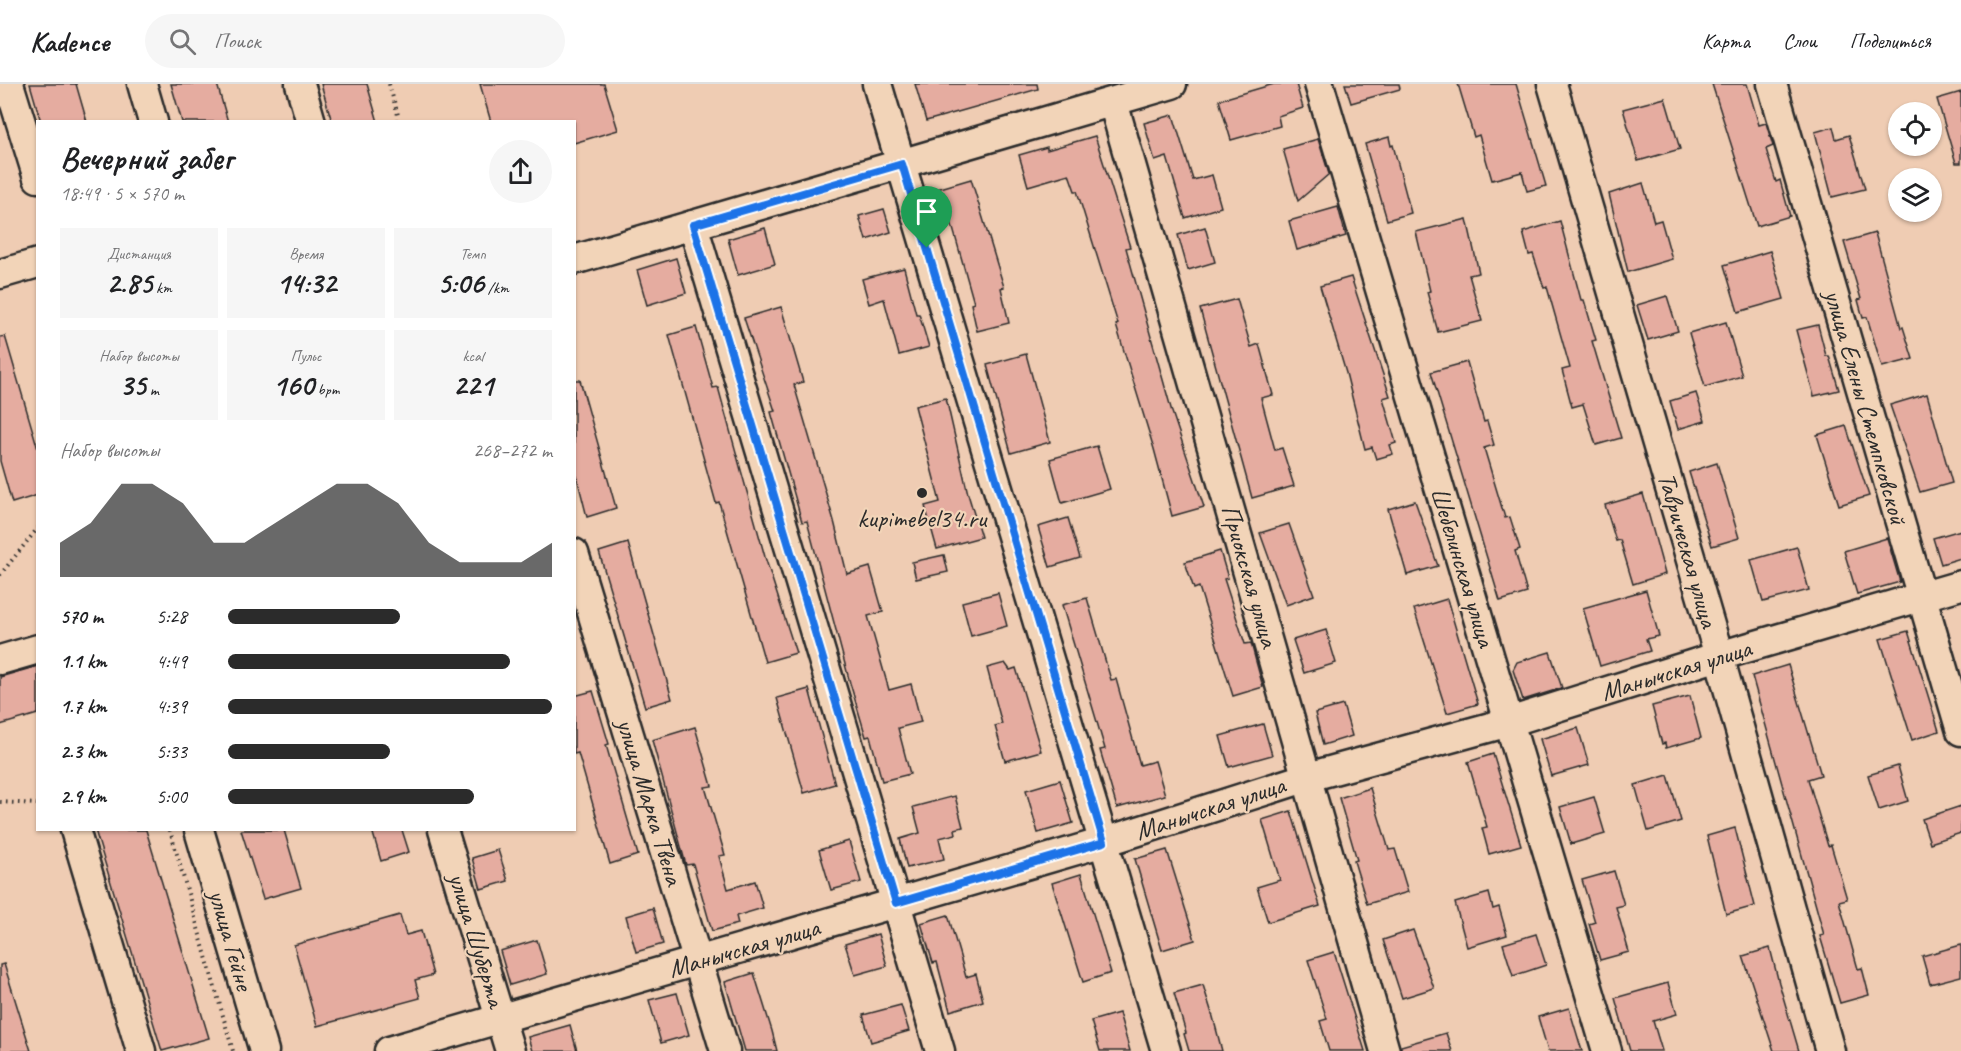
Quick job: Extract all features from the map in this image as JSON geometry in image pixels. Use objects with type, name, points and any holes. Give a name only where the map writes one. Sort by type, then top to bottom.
[{"type":"street","points":[[9,84],[36,172]]},
{"type":"street","points":[[142,84],[152,120]]},
{"type":"street","points":[[300,84],[310,120]]},
{"type":"street","points":[[877,84],[1166,1051]]},
{"type":"street","points":[[576,259],[1172,84]]},
{"type":"street","name":"Шебелинская улица","points":[[1318,84],[1607,1051]]},
{"type":"street","name":"Таврическая улица","points":[[1552,84],[1719,656],[1830,1051]]},
{"type":"street","name":"улица Елены Стемпковской","points":[[1772,84],[1961,730]]},
{"type":"street","name":"Приокская улица","points":[[1113,102],[1385,1051]]},
{"type":"street","points":[[693,225],[940,1051]]},
{"type":"street","points":[[0,274],[35,271]]},
{"type":"street","name":"улица Марка Твена","points":[[576,560],[725,1051]]},
{"type":"street","name":"Манычская улица","points":[[389,1051],[1104,842],[1308,777],[1509,722],[1719,656],[1961,585]]},
{"type":"street","points":[[0,660],[36,650]]},
{"type":"street","points":[[75,831],[141,1051]]},
{"type":"street","name":"улица Гейне","points":[[199,831],[263,1051]]},
{"type":"street","name":"улица Шуберта","points":[[443,831],[510,1051]]},
{"type":"path","points":[[389,84],[398,115],[397,120]]},
{"type":"path","points":[[0,575],[36,530]]},
{"type":"path","points":[[0,802],[36,804]]},
{"type":"path","name":"улица Гейне","points":[[170,831],[233,1051]]},
{"type":"building","points":[[30,84],[76,84],[86,120],[40,120]]},
{"type":"building","points":[[171,84],[217,84],[227,120],[181,120]]},
{"type":"building","points":[[321,84],[367,84],[377,120],[331,120]]},
{"type":"building","points":[[480,84],[604,84],[618,130],[576,142],[576,120],[490,120]]},
{"type":"building","points":[[915,84],[1037,84],[1038,89],[926,121]]},
{"type":"building","points":[[1274,84],[1296,84],[1303,108],[1278,116],[1280,126],[1231,140],[1219,100]]},
{"type":"building","points":[[1345,84],[1399,84],[1400,89],[1351,103]]},
{"type":"building","points":[[1458,84],[1516,84],[1546,186],[1527,191],[1522,172],[1492,180],[1479,135],[1474,137]]},
{"type":"building","points":[[1712,84],[1747,84],[1759,125],[1766,123],[1773,146],[1766,149],[1776,182],[1780,180],[1790,216],[1757,226]]},
{"type":"building","points":[[1961,92],[1961,163],[1956,163],[1942,116],[1942,102],[1938,102],[1937,99]]},
{"type":"building","points":[[1665,98],[1680,149],[1638,161],[1623,109]]},
{"type":"building","points":[[1173,115],[1193,180],[1212,175],[1221,207],[1185,218],[1167,157],[1155,161],[1144,123]]},
{"type":"building","points":[[1833,127],[1836,139],[1849,135],[1865,189],[1832,197],[1815,132]]},
{"type":"building","points":[[1095,136],[1130,247],[1126,248],[1172,412],[1204,507],[1172,516],[1116,325],[1118,324],[1077,191],[1075,191],[1069,174],[1028,186],[1019,155],[1047,147],[1047,150]]},
{"type":"building","points":[[1389,137],[1411,213],[1387,220],[1365,144]]},
{"type":"building","points":[[1318,139],[1329,174],[1298,201],[1283,149]]},
{"type":"building","points":[[971,179],[1004,287],[1001,288],[1009,323],[977,331],[971,304],[974,303],[949,214],[944,215],[937,189]]},
{"type":"building","points":[[1643,183],[1654,222],[1661,220],[1672,259],[1628,272],[1609,194]]},
{"type":"building","points":[[1338,207],[1346,236],[1297,250],[1289,221]]},
{"type":"building","points":[[884,209],[891,232],[866,240],[859,216]]},
{"type":"building","points":[[1467,219],[1479,273],[1469,275],[1482,321],[1438,332],[1427,292],[1430,291],[1416,232]]},
{"type":"building","points":[[1560,221],[1581,300],[1584,300],[1596,340],[1592,341],[1621,438],[1596,445],[1583,404],[1572,407],[1562,370],[1570,368],[1547,287],[1544,288],[1533,254],[1529,255],[1523,232]]},
{"type":"building","points":[[1205,227],[1215,262],[1188,270],[1178,235]]},
{"type":"building","points":[[765,228],[775,264],[738,275],[728,239]]},
{"type":"building","points":[[1875,233],[1901,328],[1903,327],[1913,359],[1882,367],[1867,317],[1863,318],[1858,300],[1861,299],[1844,242]]},
{"type":"building","points":[[1770,251],[1784,299],[1738,312],[1724,265]]},
{"type":"building","points":[[676,258],[686,293],[647,305],[637,270]]},
{"type":"building","points":[[904,268],[916,314],[919,314],[929,347],[899,355],[884,299],[869,304],[862,279]]},
{"type":"building","points":[[1351,277],[1390,396],[1383,398],[1396,443],[1390,445],[1393,454],[1376,459],[1372,447],[1365,449],[1346,373],[1320,286]]},
{"type":"building","points":[[1667,296],[1678,331],[1648,340],[1637,305]]},
{"type":"building","points":[[1237,299],[1251,347],[1259,344],[1273,395],[1261,398],[1275,450],[1282,448],[1294,486],[1252,498],[1200,309]]},
{"type":"building","points":[[781,307],[803,382],[794,385],[847,574],[870,567],[883,612],[868,616],[889,690],[911,684],[921,722],[898,728],[910,774],[882,781],[870,736],[866,737],[850,683],[807,521],[802,522],[771,412],[775,411],[744,318]]},
{"type":"building","points":[[1726,322],[1742,376],[1705,387],[1689,333]]},
{"type":"building","points":[[1818,325],[1826,356],[1829,356],[1839,390],[1814,396],[1796,330]]},
{"type":"building","points":[[696,327],[713,388],[718,387],[765,557],[796,653],[765,662],[719,502],[716,503],[669,335]]},
{"type":"building","points":[[5,336],[36,442],[36,496],[12,503],[0,461],[0,337]]},
{"type":"building","points":[[1026,354],[1050,442],[1011,453],[987,365]]},
{"type":"building","points":[[1467,362],[1484,422],[1487,421],[1494,445],[1484,448],[1505,518],[1510,517],[1520,549],[1515,551],[1527,593],[1500,601],[1431,372]]},
{"type":"building","points":[[576,380],[580,380],[616,508],[587,517],[576,474]]},
{"type":"building","points":[[1696,393],[1705,421],[1678,429],[1670,401]]},
{"type":"building","points":[[1927,394],[1952,483],[1920,492],[1890,405]]},
{"type":"building","points":[[946,398],[968,494],[981,537],[937,549],[925,506],[940,502],[915,406]]},
{"type":"building","points":[[1846,426],[1869,496],[1839,505],[1817,435]]},
{"type":"building","points":[[1097,446],[1110,489],[1062,503],[1050,459]]},
{"type":"building","points":[[1717,463],[1739,538],[1712,546],[1689,472]]},
{"type":"building","points":[[1643,494],[1665,574],[1633,584],[1620,540],[1616,541],[1605,505]]},
{"type":"building","points":[[1415,501],[1438,566],[1407,575],[1388,509]]},
{"type":"building","points":[[1068,518],[1080,558],[1050,567],[1038,527]]},
{"type":"building","points":[[1289,524],[1314,595],[1286,605],[1260,533]]},
{"type":"building","points":[[1961,530],[1961,558],[1941,564],[1933,538]]},
{"type":"building","points":[[1887,538],[1900,582],[1857,594],[1844,551]]},
{"type":"building","points":[[628,543],[672,699],[645,707],[599,552]]},
{"type":"building","points":[[1797,547],[1809,590],[1763,602],[1751,560]]},
{"type":"building","points":[[1220,551],[1228,578],[1224,579],[1245,644],[1251,643],[1263,687],[1233,696],[1199,587],[1194,589],[1185,562]]},
{"type":"building","points":[[944,555],[948,572],[916,579],[912,562]]},
{"type":"building","points":[[1646,590],[1659,636],[1646,639],[1650,651],[1600,666],[1583,608]]},
{"type":"building","points":[[998,593],[1007,626],[971,636],[962,602]]},
{"type":"building","points":[[1087,598],[1111,680],[1116,679],[1140,765],[1155,761],[1165,795],[1117,808],[1100,750],[1105,749],[1062,605]]},
{"type":"building","points":[[1447,599],[1478,704],[1447,713],[1414,609]]},
{"type":"building","points":[[1326,630],[1336,663],[1304,673],[1293,640]]},
{"type":"building","points":[[1908,631],[1939,731],[1912,740],[1880,639]]},
{"type":"building","points":[[1550,652],[1562,688],[1523,700],[1513,670],[1517,662]]},
{"type":"building","points":[[1005,663],[1010,670],[1016,668],[1041,751],[1005,761],[995,726],[1002,724],[987,668]]},
{"type":"building","points":[[1788,665],[1821,775],[1808,779],[1847,899],[1839,901],[1858,969],[1862,968],[1869,995],[1840,1003],[1820,936],[1824,935],[1752,676]]},
{"type":"building","points":[[36,667],[36,715],[0,725],[0,677]]},
{"type":"building","points":[[809,689],[835,784],[804,793],[777,698]]},
{"type":"building","points":[[593,691],[638,855],[610,864],[578,753],[576,754],[576,695]]},
{"type":"building","points":[[1690,696],[1701,738],[1666,748],[1665,743],[1662,744],[1652,706]]},
{"type":"building","points":[[1343,705],[1352,736],[1323,745],[1315,713]]},
{"type":"building","points":[[1263,724],[1272,755],[1229,767],[1220,736]]},
{"type":"building","points":[[695,727],[712,786],[705,787],[725,855],[719,856],[728,889],[755,881],[763,908],[736,916],[738,924],[712,931],[693,864],[686,865],[652,740]]},
{"type":"building","points":[[1578,728],[1589,765],[1551,776],[1540,739]]},
{"type":"building","points":[[1493,754],[1521,845],[1489,854],[1482,828],[1487,827],[1468,762]]},
{"type":"building","points":[[1898,766],[1908,801],[1879,810],[1868,775]]},
{"type":"building","points":[[1668,775],[1681,821],[1648,831],[1635,785]]},
{"type":"building","points":[[1060,780],[1073,823],[1038,833],[1026,790]]},
{"type":"building","points":[[1370,788],[1389,850],[1395,849],[1408,892],[1367,904],[1339,798]]},
{"type":"building","points":[[955,796],[963,827],[955,829],[956,834],[939,838],[944,859],[907,868],[900,839],[920,833],[913,807]]},
{"type":"building","points":[[1594,797],[1605,834],[1571,844],[1560,807]]},
{"type":"building","points":[[1961,806],[1961,833],[1930,843],[1922,819]]},
{"type":"building","points":[[1291,811],[1320,906],[1268,922],[1257,887],[1280,880],[1262,820]]},
{"type":"building","points":[[1735,828],[1755,906],[1726,914],[1707,836]]},
{"type":"building","points":[[95,831],[146,831],[209,1038],[162,1051]]},
{"type":"building","points":[[241,831],[284,831],[301,888],[263,899]]},
{"type":"building","points":[[372,831],[402,831],[409,852],[381,861]]},
{"type":"building","points":[[849,841],[861,882],[831,890],[819,850]]},
{"type":"building","points":[[498,850],[508,881],[481,889],[472,858]]},
{"type":"building","points":[[1167,850],[1195,940],[1162,950],[1135,859]]},
{"type":"building","points":[[1614,871],[1624,905],[1616,907],[1629,952],[1600,960],[1589,924],[1595,922],[1582,880]]},
{"type":"building","points":[[1081,874],[1111,973],[1083,982],[1052,883]]},
{"type":"building","points":[[1489,893],[1493,909],[1499,907],[1507,935],[1467,947],[1455,903]]},
{"type":"building","points":[[653,908],[663,944],[636,952],[626,916]]},
{"type":"building","points":[[400,915],[406,935],[421,931],[433,975],[415,980],[420,998],[317,1026],[294,945]]},
{"type":"building","points":[[948,915],[966,977],[976,974],[983,1001],[950,1011],[937,962],[933,963],[921,923]]},
{"type":"building","points":[[1413,930],[1434,988],[1402,998],[1383,940]]},
{"type":"building","points":[[878,934],[887,966],[855,975],[845,944]]},
{"type":"building","points":[[1536,934],[1546,965],[1513,976],[1503,944]]},
{"type":"building","points":[[537,940],[547,974],[510,985],[500,951]]},
{"type":"building","points":[[1961,945],[1961,976],[1930,984],[1922,956]]},
{"type":"building","points":[[1770,948],[1799,1051],[1774,1051],[1743,956]]},
{"type":"building","points":[[1334,952],[1365,1051],[1329,1051],[1320,1021],[1327,1019],[1308,960]]},
{"type":"building","points":[[4,964],[31,1051],[0,1051],[0,965]]},
{"type":"building","points":[[754,973],[777,1051],[745,1051],[725,982]]},
{"type":"building","points":[[1668,983],[1677,1014],[1653,1021],[1662,1051],[1630,1051],[1615,998]]},
{"type":"building","points":[[1203,985],[1222,1051],[1189,1051],[1184,1034],[1186,1033],[1174,993]]},
{"type":"building","points":[[677,993],[689,1035],[661,1043],[649,1000]]},
{"type":"building","points":[[901,1005],[909,1031],[871,1042],[863,1015]]},
{"type":"building","points":[[1569,1008],[1582,1051],[1548,1051],[1538,1017]]},
{"type":"building","points":[[1119,1013],[1130,1051],[1100,1051],[1091,1021]]},
{"type":"building","points":[[570,1025],[577,1051],[532,1051],[528,1037]]},
{"type":"building","points":[[1446,1033],[1452,1051],[1401,1051],[1401,1046]]},
{"type":"place","name":"kupimebel34.ru","points":[[922,493]]},
{"type":"route","points":[[902,164],[927,248],[1104,842],[896,903],[693,225],[902,164]]}]
